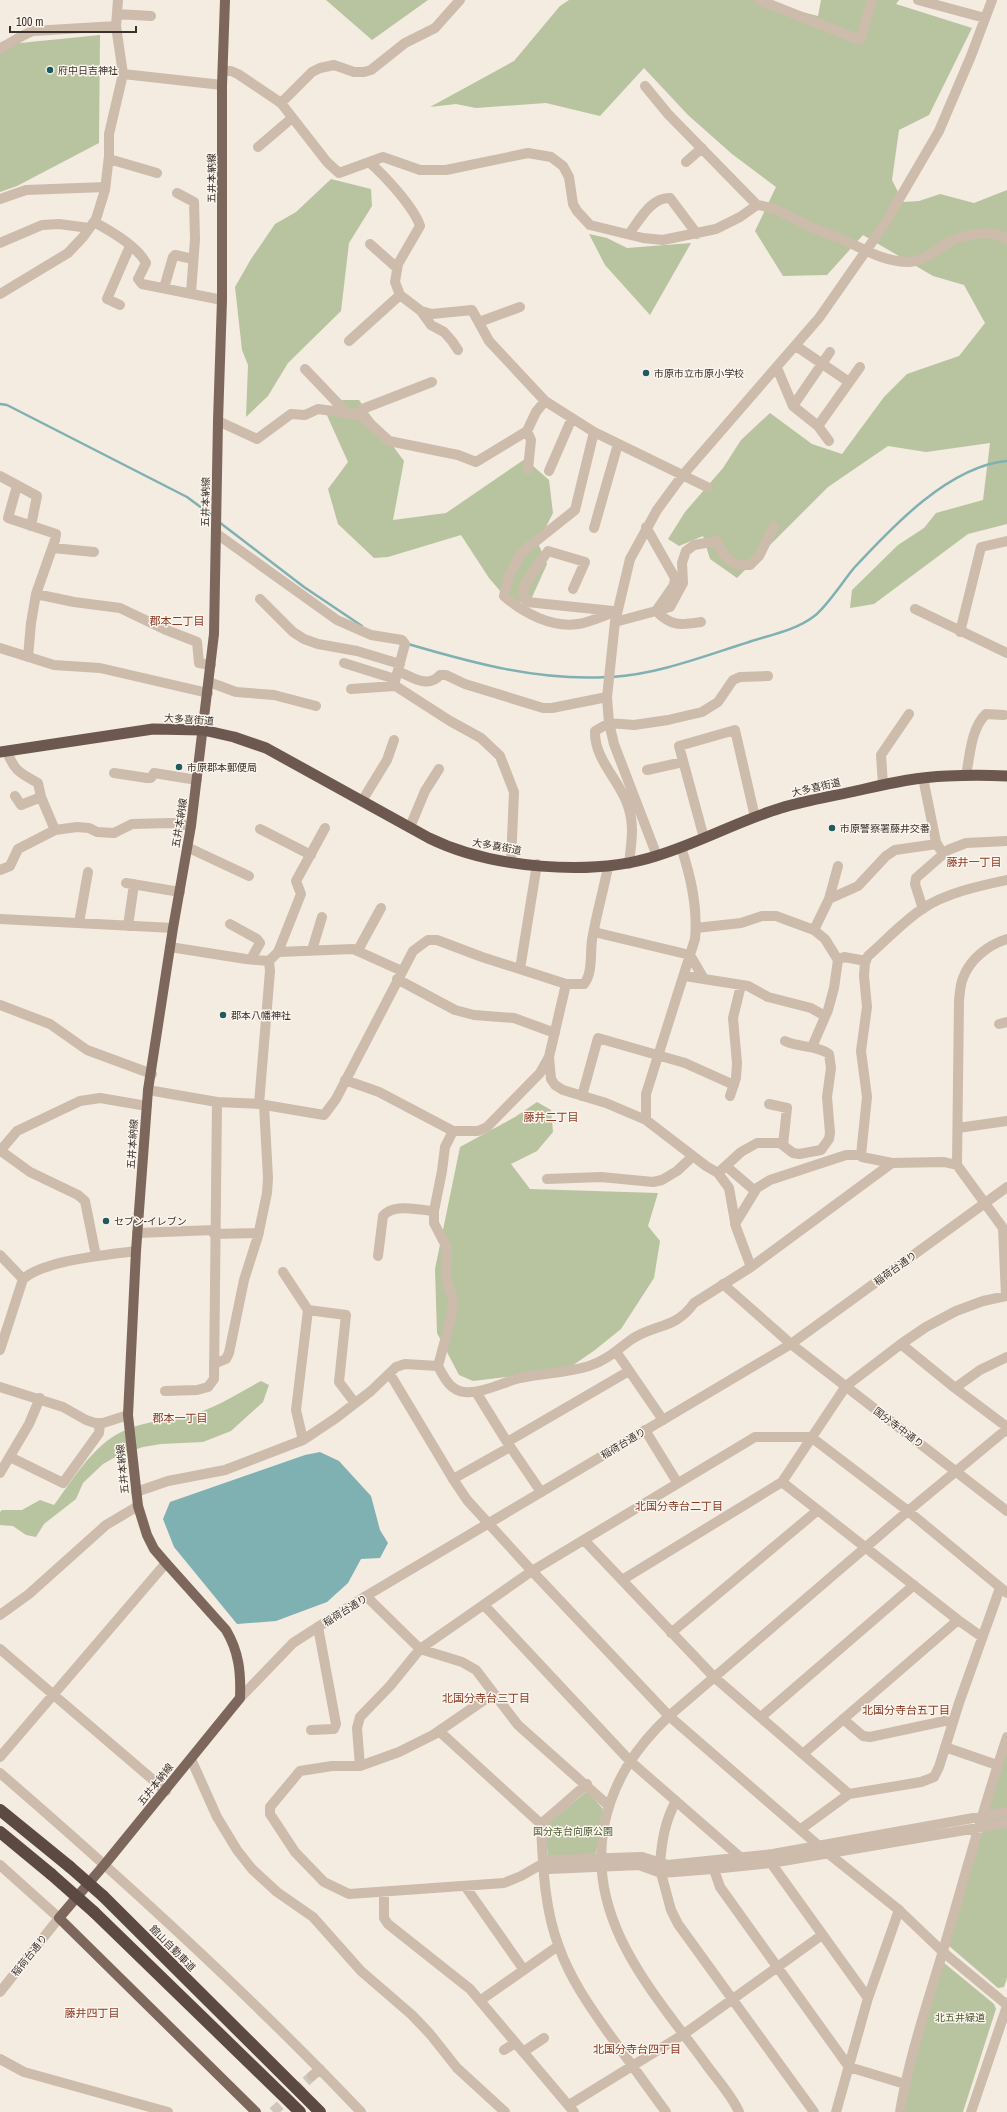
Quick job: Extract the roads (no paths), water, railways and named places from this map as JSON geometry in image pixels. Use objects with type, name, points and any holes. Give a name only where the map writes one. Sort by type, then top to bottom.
[{"type":"highway","name":"大多喜街道","points":[[4,751],[153,729],[203,730],[234,737],[266,748],[410,827],[456,850],[511,862],[568,868],[608,867],[629,864],[657,856],[755,817],[808,801],[883,785],[923,778],[966,775],[1007,776]]},
{"type":"highway","name":"館山自動車道","points":[[0,1810],[103,1896],[320,2112]]},
{"type":"highway","points":[[0,1832],[94,1912],[300,2112]]},
{"type":"main road","name":"五井本納線","points":[[59,1918],[166,1791],[240,1698],[240,1661],[232,1639],[226,1630],[154,1549],[147,1536],[138,1506],[128,1415],[137,1233],[148,1090],[152,1074],[173,928],[188,847],[214,634],[222,300],[222,85],[225,0]]},
{"type":"main road","points":[[59,1918],[256,2112]]},
{"type":"street","points":[[0,294],[68,252],[92,225],[106,187],[109,158],[109,134],[123,74],[116,26],[118,0]]},
{"type":"street","points":[[281,103],[312,72],[320,68],[334,65],[354,72],[371,70],[405,43],[435,28],[460,0]]},
{"type":"street","points":[[759,0],[860,40],[872,0]]},
{"type":"street","points":[[918,0],[985,18]]},
{"type":"street","points":[[657,856],[614,744],[609,722],[607,697],[615,622],[630,558],[646,527],[682,476],[819,318],[884,225],[931,147],[966,69],[992,0]]},
{"type":"street","points":[[117,14],[151,16]]},
{"type":"street","points":[[0,48],[10,44],[21,35],[33,31],[116,26]]},
{"type":"street","points":[[223,71],[231,71],[238,74],[281,103],[327,162],[339,173],[383,157],[420,170],[446,170],[528,152],[552,157],[564,166],[569,178],[573,204],[590,225],[643,238],[663,240],[716,229],[740,217],[757,204]]},
{"type":"street","points":[[123,74],[222,85]]},
{"type":"street","points":[[644,86],[668,114],[757,204],[777,209],[813,228],[840,238],[866,252],[886,259],[908,262],[919,260],[950,241],[963,237],[989,233],[1001,235],[1007,239]]},
{"type":"street","points":[[258,147],[292,118]]},
{"type":"street","points":[[686,162],[702,148]]},
{"type":"street","points":[[109,158],[157,173]]},
{"type":"street","points":[[369,162],[379,170],[409,206],[417,217],[420,226],[416,236],[408,244],[397,268],[395,282],[400,295],[421,311],[431,325],[444,332],[458,350]]},
{"type":"street","points":[[0,199],[26,190],[106,187]]},
{"type":"street","points":[[177,193],[194,202],[191,293]]},
{"type":"street","points":[[629,234],[655,202],[664,198],[670,198],[697,234]]},
{"type":"street","points":[[0,243],[42,225],[92,225],[130,246],[140,255],[146,263],[138,279],[139,282],[222,300]]},
{"type":"street","points":[[370,244],[397,268]]},
{"type":"street","points":[[120,306],[107,299],[130,246]]},
{"type":"street","points":[[164,288],[173,256],[176,255],[193,259]]},
{"type":"street","points":[[349,341],[400,295]]},
{"type":"street","points":[[479,322],[520,307]]},
{"type":"street","points":[[421,311],[432,314],[472,310],[489,341],[545,401],[594,432],[707,487]]},
{"type":"street","points":[[796,346],[849,382]]},
{"type":"street","points":[[793,406],[830,352]]},
{"type":"street","points":[[818,426],[860,367]]},
{"type":"street","points":[[777,368],[793,406],[818,426],[828,441]]},
{"type":"street","points":[[305,369],[350,414]]},
{"type":"street","points":[[350,414],[432,382]]},
{"type":"street","points":[[218,421],[257,439],[291,414],[305,415],[318,409],[350,414],[363,417],[389,441],[458,455],[476,462],[527,432],[536,412],[545,401]]},
{"type":"street","points":[[549,471],[572,418]]},
{"type":"street","points":[[527,432],[531,440],[528,469]]},
{"type":"street","points":[[594,432],[575,510],[521,552],[509,576],[504,596],[515,606],[536,618],[559,623],[578,624],[617,611]]},
{"type":"street","points":[[594,528],[618,444]]},
{"type":"street","points":[[0,476],[37,496],[31,526]]},
{"type":"street","points":[[17,486],[8,518],[56,534],[36,594],[31,623],[28,657]]},
{"type":"street","points":[[615,622],[670,607],[684,584],[682,563],[686,552],[694,545],[717,541],[730,562],[740,565],[750,565],[763,550],[774,526]]},
{"type":"street","points":[[646,527],[676,578],[674,585],[656,611]]},
{"type":"street","points":[[217,534],[337,620],[371,635],[402,640],[405,644],[397,675]]},
{"type":"street","points":[[960,632],[981,547],[1007,541]]},
{"type":"street","points":[[52,548],[94,552]]},
{"type":"street","points":[[573,590],[585,562],[548,551],[525,584],[522,594],[527,602],[617,611]]},
{"type":"street","points":[[36,594],[74,602],[120,608],[164,629],[197,642],[199,663],[211,665]]},
{"type":"street","points":[[260,600],[293,632],[304,639],[318,644],[356,651],[397,675],[415,698],[450,721],[481,738],[500,756],[514,792],[511,862]]},
{"type":"street","points":[[915,610],[1007,653]]},
{"type":"street","points":[[656,611],[667,622],[680,625],[701,622]]},
{"type":"street","points":[[0,648],[54,665],[100,668],[208,693]]},
{"type":"street","points":[[344,663],[426,683],[436,681],[440,675],[446,675],[465,684],[543,708],[552,708],[607,697]]},
{"type":"street","points":[[351,689],[397,675]]},
{"type":"street","points":[[629,864],[633,826],[628,804],[600,756],[595,742],[595,731],[609,722],[634,725],[668,720],[702,712],[718,702],[733,680],[740,677],[768,676]]},
{"type":"street","points":[[209,682],[236,692],[274,695],[316,706]]},
{"type":"street","points":[[883,785],[881,756],[909,714]]},
{"type":"street","points":[[966,775],[975,732],[981,718],[986,714],[1004,715]]},
{"type":"street","points":[[704,838],[679,746],[735,730],[755,817]]},
{"type":"street","points":[[362,801],[387,760],[394,740]]},
{"type":"street","points":[[4,751],[11,764],[18,772],[38,783],[41,796],[55,830]]},
{"type":"street","points":[[646,770],[683,762]]},
{"type":"street","points":[[410,827],[425,791],[439,769]]},
{"type":"street","points":[[114,773],[150,778],[154,773],[197,780]]},
{"type":"street","points":[[923,778],[938,844],[943,855]]},
{"type":"street","points":[[15,796],[21,805],[41,796]]},
{"type":"street","points":[[0,870],[10,866],[18,849],[55,830],[77,827],[88,828],[97,832],[114,833],[132,824],[172,823],[191,826]]},
{"type":"street","points":[[269,961],[278,952],[301,894],[296,881],[325,828]]},
{"type":"street","points":[[260,829],[311,855]]},
{"type":"street","points":[[923,909],[915,884],[916,878],[948,850],[966,843],[1007,841]]},
{"type":"street","points":[[828,899],[858,886],[886,856],[895,850],[938,844]]},
{"type":"street","points":[[188,847],[249,876]]},
{"type":"street","points":[[646,1120],[646,1094],[685,976],[695,939],[696,928],[691,878],[681,847]]},
{"type":"street","points":[[520,969],[537,864]]},
{"type":"street","points":[[814,930],[828,899],[838,866]]},
{"type":"street","points":[[148,1090],[217,1102],[262,1105],[324,1116],[345,1080],[413,952],[428,940],[437,940],[482,957],[566,984],[584,984],[588,980],[594,932],[608,867]]},
{"type":"street","points":[[79,923],[88,872]]},
{"type":"street","points":[[861,1155],[868,1097],[861,1051],[867,1006],[864,976],[868,956],[923,909],[946,898],[979,886],[1007,880]]},
{"type":"street","points":[[128,926],[130,884],[180,892]]},
{"type":"street","points":[[358,950],[381,908]]},
{"type":"street","points":[[696,928],[741,923],[762,916],[776,916],[814,930],[825,939],[838,960],[834,988],[825,1016],[812,1047]]},
{"type":"street","points":[[312,950],[322,917]]},
{"type":"street","points":[[0,919],[173,928]]},
{"type":"street","points":[[230,924],[257,939],[260,943],[251,959]]},
{"type":"street","points":[[594,932],[690,956],[704,979]]},
{"type":"street","points":[[622,1580],[782,1482],[846,1386],[901,1344],[926,1327],[956,1312],[983,1301],[1007,1296],[1005,1230],[957,1165],[958,1000],[963,978],[973,960],[988,948],[1007,939]]},
{"type":"street","points":[[170,947],[269,961]]},
{"type":"street","points":[[278,952],[358,950],[455,1010],[474,1015],[514,1018],[555,1033]]},
{"type":"street","points":[[838,960],[844,957],[866,961]]},
{"type":"street","points":[[214,1364],[226,1359],[229,1353],[244,1280],[259,1233],[268,1178],[262,1105],[270,971],[269,961]]},
{"type":"street","points":[[685,976],[748,986],[768,997],[811,1008],[825,1016]]},
{"type":"street","points":[[345,1080],[379,1092],[453,1132],[478,1131],[487,1127],[540,1073],[549,1057],[566,984]]},
{"type":"street","points":[[730,1096],[734,1085],[737,1063],[733,1018],[741,985]]},
{"type":"street","points":[[0,1005],[50,1024],[87,1050],[152,1074]]},
{"type":"street","points":[[582,1096],[598,1038],[685,1063],[734,1085]]},
{"type":"street","points":[[718,1173],[741,1152],[757,1143],[780,1143],[793,1154],[799,1154],[820,1150],[829,1139],[830,1132],[827,1097],[831,1060],[829,1054],[825,1051],[812,1047],[792,1044],[785,1041]]},
{"type":"street","points":[[549,1057],[550,1073],[555,1085],[563,1090],[606,1103],[646,1120],[718,1173],[729,1188],[735,1224],[741,1245],[751,1267]]},
{"type":"street","points":[[96,1256],[85,1201],[78,1195],[30,1172],[0,1151],[17,1131],[80,1101],[100,1098],[147,1106]]},
{"type":"street","points":[[165,1392],[197,1390],[208,1387],[214,1380],[214,1232],[217,1102]]},
{"type":"street","points":[[769,1104],[787,1108],[783,1145]]},
{"type":"street","points":[[958,1128],[1007,1121]]},
{"type":"street","points":[[438,1366],[451,1318],[453,1299],[446,1280],[448,1248],[434,1224],[434,1211],[445,1147],[453,1132]]},
{"type":"street","points":[[735,1224],[757,1188],[770,1180],[846,1155],[861,1155],[862,1157],[892,1163],[944,1162],[957,1165]]},
{"type":"street","points":[[547,1179],[601,1177],[652,1182],[662,1180],[676,1171],[693,1156]]},
{"type":"street","points":[[438,1366],[455,1390],[476,1392],[520,1378],[590,1366],[617,1352],[633,1339],[677,1320],[688,1312],[694,1303],[751,1267],[892,1163]]},
{"type":"street","points":[[726,1166],[755,1191]]},
{"type":"street","name":"稲荷台通り","points":[[240,1698],[293,1643],[366,1596],[791,1344],[1007,1186]]},
{"type":"street","points":[[378,1256],[383,1216],[387,1211],[396,1209],[434,1211]]},
{"type":"street","points":[[137,1233],[259,1233]]},
{"type":"street","points":[[0,1350],[4,1326],[23,1279],[32,1272],[96,1256],[136,1251]]},
{"type":"street","points":[[0,1255],[23,1279]]},
{"type":"street","points":[[283,1272],[308,1310],[296,1410],[303,1440]]},
{"type":"street","name":"国分寺中通り","points":[[723,1284],[791,1344],[956,1470],[1007,1511]]},
{"type":"street","points":[[308,1310],[346,1315],[339,1382],[355,1403]]},
{"type":"street","points":[[740,2112],[638,1971],[622,1945],[609,1913],[602,1862],[603,1832],[609,1806],[621,1776],[630,1761],[652,1732],[714,1677],[1007,1428],[901,1344]]},
{"type":"street","points":[[617,1352],[663,1420]]},
{"type":"street","points":[[955,1388],[980,1370],[1007,1357]]},
{"type":"street","points":[[136,1492],[168,1481],[225,1470],[303,1440],[355,1403],[390,1374],[396,1367],[404,1364],[438,1366]]},
{"type":"street","points":[[453,1479],[629,1371]]},
{"type":"street","points":[[390,1374],[467,1500],[669,1716],[819,1846],[899,1910],[943,1952],[1007,2006],[971,2112]]},
{"type":"street","points":[[0,1386],[63,1406],[86,1420],[100,1423],[128,1415]]},
{"type":"street","points":[[476,1392],[508,1445],[541,1492]]},
{"type":"street","points":[[0,1473],[29,1424],[40,1398]]},
{"type":"street","points":[[10,1457],[63,1483],[99,1433],[100,1423]]},
{"type":"street","points":[[645,1430],[677,1482]]},
{"type":"street","points":[[360,1766],[357,1728],[360,1717],[390,1686],[420,1649],[532,1571],[677,1482],[755,1437],[811,1437],[908,1511],[1004,1590],[982,1637],[939,1767],[934,1777],[920,1782],[849,1794],[802,1830]]},
{"type":"street","points":[[782,1482],[865,1548],[982,1637]]},
{"type":"street","points":[[0,1615],[29,1594],[106,1525],[138,1506]]},
{"type":"street","points":[[672,1633],[818,1510]]},
{"type":"street","points":[[584,1540],[714,1677],[804,1753],[849,1794]]},
{"type":"street","points":[[0,1757],[130,1603],[166,1563]]},
{"type":"street","points":[[761,1717],[914,1585]]},
{"type":"street","points":[[366,1596],[420,1649],[462,1662],[476,1670],[518,1725],[587,1784],[609,1806]]},
{"type":"street","points":[[484,1605],[630,1761],[740,1857]]},
{"type":"street","points":[[804,1753],[958,1620]]},
{"type":"street","points":[[310,1730],[334,1729],[336,1724],[318,1627]]},
{"type":"street","points":[[0,1649],[53,1696],[166,1791]]},
{"type":"street","points":[[493,1694],[420,1744],[360,1766],[332,1766],[305,1769],[300,1771],[270,1807],[270,1814],[295,1852],[324,1882],[349,1894],[504,1882],[543,1864]]},
{"type":"street","points":[[843,1719],[863,1736],[870,1737],[954,1719]]},
{"type":"street","points":[[439,1731],[541,1824],[543,1864],[548,1910],[558,1946],[580,1992],[666,2112]]},
{"type":"street","points":[[900,2112],[905,2084],[997,1765],[1007,1737]]},
{"type":"street","points":[[945,1746],[997,1765]]},
{"type":"street","points":[[191,1759],[217,1817],[237,1850],[252,1869],[277,1892],[313,1917],[361,1971],[430,2034],[457,2068],[472,2077],[505,2112]]},
{"type":"street","points":[[0,1773],[105,1864],[320,2069],[361,2112]]},
{"type":"street","points":[[541,1824],[587,1784]]},
{"type":"street","points":[[660,1863],[664,1831],[669,1813],[676,1801]]},
{"type":"street","points":[[602,1862],[639,1865],[661,1873],[712,1865],[740,1857],[819,1846],[1007,1812]]},
{"type":"street","points":[[543,1864],[549,1868],[642,1857],[668,1865],[771,1863],[1007,1823]]},
{"type":"street","points":[[771,1863],[868,1998]]},
{"type":"street","points":[[0,1865],[59,1918]]},
{"type":"street","points":[[712,1865],[720,1887],[849,2067],[905,2084]]},
{"type":"street","points":[[661,1873],[670,1910],[678,1924],[814,2112]]},
{"type":"street","points":[[465,1886],[524,1970]]},
{"type":"street","points":[[384,1892],[384,1918],[388,1924],[470,1989],[481,2000],[522,2052],[571,2108],[632,2065],[684,2034],[822,1935]]},
{"type":"street","points":[[836,2112],[868,1998],[899,1910]]},
{"type":"street","name":"稲荷台通り","points":[[0,1992],[59,1918]]},
{"type":"street","points":[[481,2000],[558,1946]]},
{"type":"street","points":[[522,2052],[544,2038]]},
{"type":"street","points":[[504,2050],[515,2043]]},
{"type":"street","points":[[0,2059],[24,2072],[168,2112]]},
{"type":"street","points":[[312,2076],[320,2069]]},
{"type":"water","points":[[320,1452],[339,1461],[371,1496],[380,1530],[388,1543],[380,1558],[361,1559],[348,1583],[327,1602],[276,1621],[237,1624],[174,1547],[163,1519],[170,1502],[305,1455]]},
{"type":"waterway","points":[[0,404],[7,405],[187,497],[214,517]]},
{"type":"waterway","points":[[612,677],[647,672],[681,664],[782,632],[806,622],[818,613],[854,568],[869,552],[904,517],[923,501],[943,486],[964,474],[985,465],[1007,461]]},
{"type":"waterway","points":[[219,522],[304,587],[362,626]]},
{"type":"waterway","points":[[408,644],[457,658],[506,669],[581,678],[607,677]]},
{"type":"tunnel","points":[[273,2112],[312,2076]]},
{"type":"place","name":"府中日吉神社","points":[[50,70]]},
{"type":"place","name":"市原市立市原小学校","points":[[646,373]]},
{"type":"place","name":"市原郡本郵便局","points":[[179,767]]},
{"type":"place","name":"市原警察署藤井交番","points":[[832,828]]},
{"type":"place","name":"郡本八幡神社","points":[[223,1015]]},
{"type":"place","name":"セブン-イレブン","points":[[106,1221]]},
{"type":"district","name":"郡本二丁目","points":[[177,621]]},
{"type":"district","name":"藤井一丁目","points":[[974,862]]},
{"type":"district","name":"藤井二丁目","points":[[551,1117]]},
{"type":"district","name":"郡本一丁目","points":[[180,1418]]},
{"type":"district","name":"北国分寺台二丁目","points":[[679,1506]]},
{"type":"district","name":"北国分寺台三丁目","points":[[486,1698]]},
{"type":"district","name":"北国分寺台五丁目","points":[[906,1710]]},
{"type":"district","name":"藤井四丁目","points":[[92,2013]]},
{"type":"district","name":"北国分寺台四丁目","points":[[637,2049]]},
{"type":"park label","name":"国分寺台向原公園","points":[[573,1831]]},
{"type":"park label","name":"北五井緑道","points":[[960,2017]]}]
